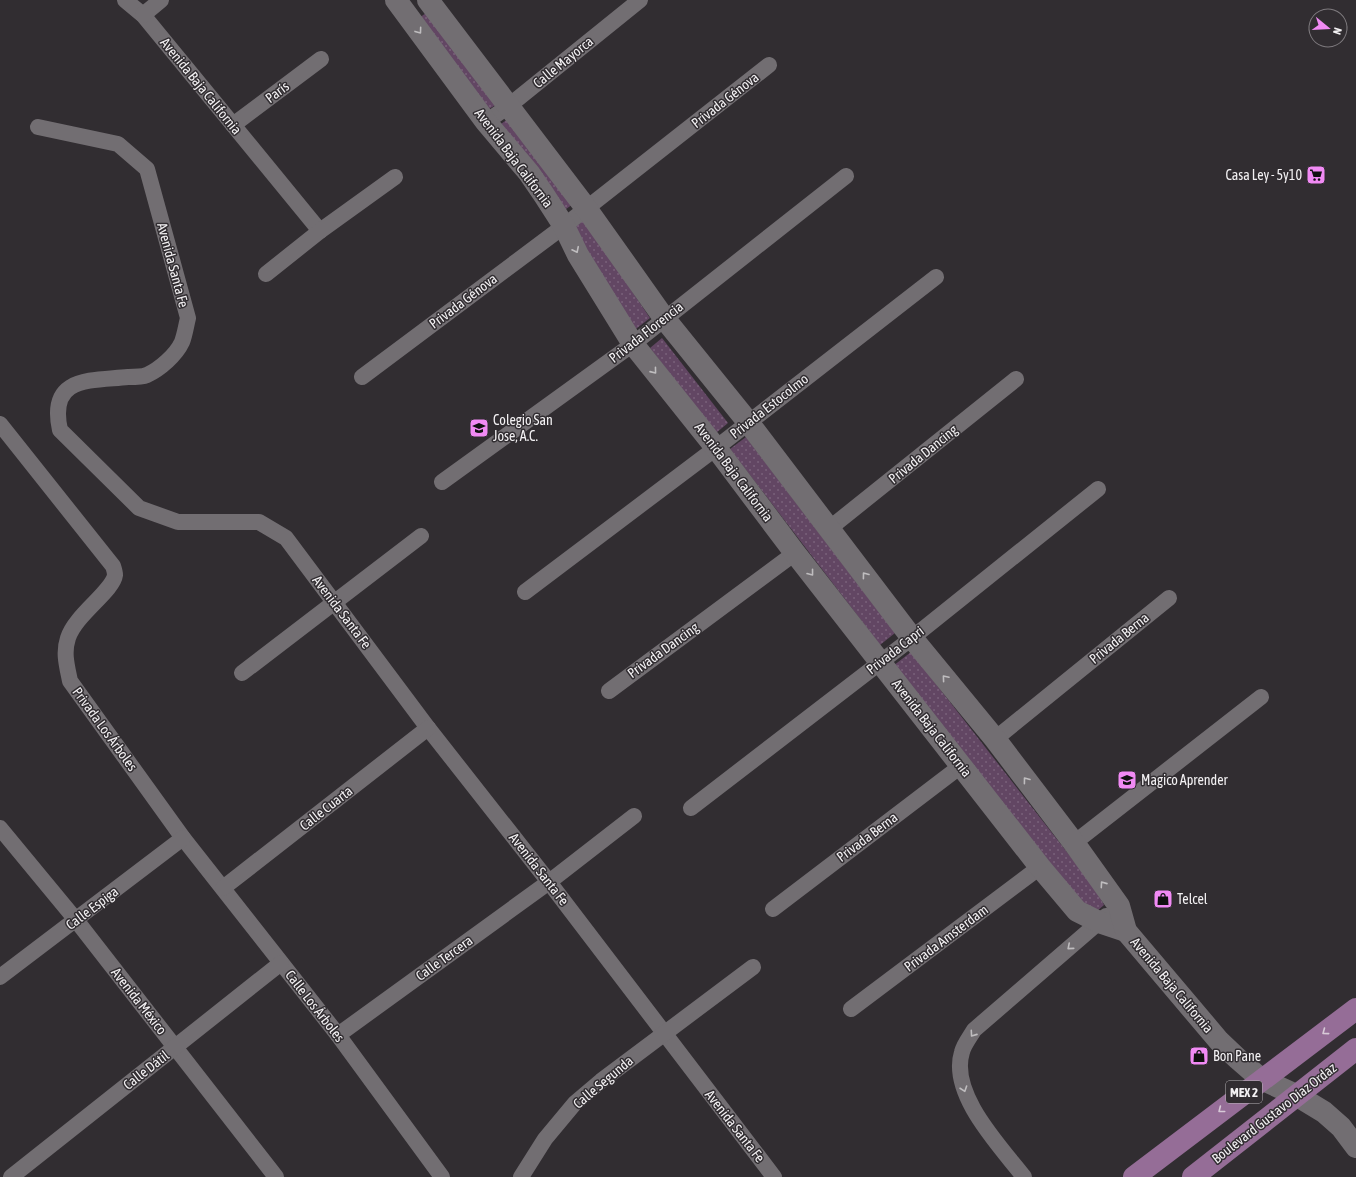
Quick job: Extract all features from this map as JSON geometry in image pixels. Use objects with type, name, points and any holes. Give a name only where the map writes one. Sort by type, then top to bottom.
[{"type":"main road","name":"MEX 2","points":[[1134,1177],[1356,1009]]},
{"type":"main road","name":"Boulevard Gustavo Díaz Ordaz","points":[[1193,1177],[1356,1049]]},
{"type":"street","points":[[125,0],[143,15],[161,0]]},
{"type":"street","name":"Avenida Baja California","points":[[428,0],[586,208],[664,318],[748,422],[830,528],[912,638],[995,739],[1074,843],[1119,906],[1126,931],[1219,1041],[1238,1059],[1262,1079],[1296,1095],[1324,1112],[1341,1127],[1356,1147]]},
{"type":"street","name":"Calle Mayorca","points":[[486,122],[510,106],[640,0]]},
{"type":"street","name":"Avenida Baja California","points":[[404,3],[486,122],[529,173],[564,226],[578,256],[633,344],[716,448],[795,553],[1040,867],[1077,911],[1099,922],[1126,931]]},
{"type":"street","name":"Avenida Baja California","points":[[143,15],[320,231]]},
{"type":"street","name":"París","points":[[233,125],[321,58]]},
{"type":"street","name":"Privada Génova","points":[[362,377],[564,226],[769,65]]},
{"type":"street","name":"Avenida Santa Fe","points":[[38,127],[118,144],[147,169],[188,318],[182,343],[165,363],[146,376],[81,382],[67,388],[60,400],[56,414],[60,430],[139,508],[178,522],[259,522],[286,538],[428,728],[549,882],[774,1177]]},
{"type":"street","name":"Privada Florencia","points":[[442,482],[633,344],[664,318],[846,176]]},
{"type":"street","points":[[266,274],[320,231],[395,177]]},
{"type":"street","name":"Privada Estocolmo","points":[[525,592],[716,448],[936,277]]},
{"type":"street","name":"Privada Dancing","points":[[830,528],[1016,379]]},
{"type":"street","name":"Privada Los Árboles","points":[[0,424],[114,566],[115,575],[111,584],[76,621],[68,638],[66,662],[70,681],[183,838]]},
{"type":"street","name":"Privada Capri","points":[[691,808],[912,638],[1098,490]]},
{"type":"street","points":[[242,673],[421,536]]},
{"type":"street","name":"Privada Dancing","points":[[609,691],[795,553]]},
{"type":"street","name":"Privada Berna","points":[[995,739],[1169,598]]},
{"type":"street","points":[[1074,843],[1261,697]]},
{"type":"street","name":"Calle Cuarta","points":[[223,888],[428,728]]},
{"type":"street","name":"Privada Berna","points":[[773,909],[961,766]]},
{"type":"street","name":"Calle Tercera","points":[[338,1035],[549,882],[634,816]]},
{"type":"street","name":"Avenida México","points":[[0,828],[76,920],[276,1177]]},
{"type":"street","name":"Calle Los Árboles","points":[[183,838],[338,1035],[442,1177]]},
{"type":"street","name":"Calle Espiga","points":[[0,977],[183,838]]},
{"type":"street","name":"Privada Amsterdam","points":[[851,1009],[1040,867]]},
{"type":"street","points":[[1024,1177],[977,1115],[966,1094],[959,1072],[962,1051],[974,1030],[1119,906]]},
{"type":"street","name":"Calle Dátil","points":[[11,1177],[282,963]]},
{"type":"street","name":"Calle Segunda","points":[[521,1177],[545,1139],[575,1103],[601,1081],[753,967]]},
{"type":"shaded area","points":[[426,13],[497,104],[486,111],[419,18]]},
{"type":"shaded area","points":[[508,119],[573,204],[562,212],[498,126]]},
{"type":"shaded area","points":[[584,220],[650,318],[632,332],[573,228]]},
{"type":"shaded area","points":[[662,338],[728,423],[716,433],[650,348]]},
{"type":"shaded area","points":[[746,437],[895,633],[880,645],[730,449]]},
{"type":"shaded area","points":[[911,652],[1095,888],[1104,905],[1096,912],[1075,900],[893,666]]},
{"type":"place","name":"Casa Ley - 5y10","points":[[1316,175]]},
{"type":"place","name":"Colegio San Jose, A.C.","points":[[479,428]]},
{"type":"place","name":"Magico Aprender","points":[[1127,780]]},
{"type":"place","name":"Telcel","points":[[1163,899]]},
{"type":"place","name":"Bon Pane","points":[[1199,1056]]}]
